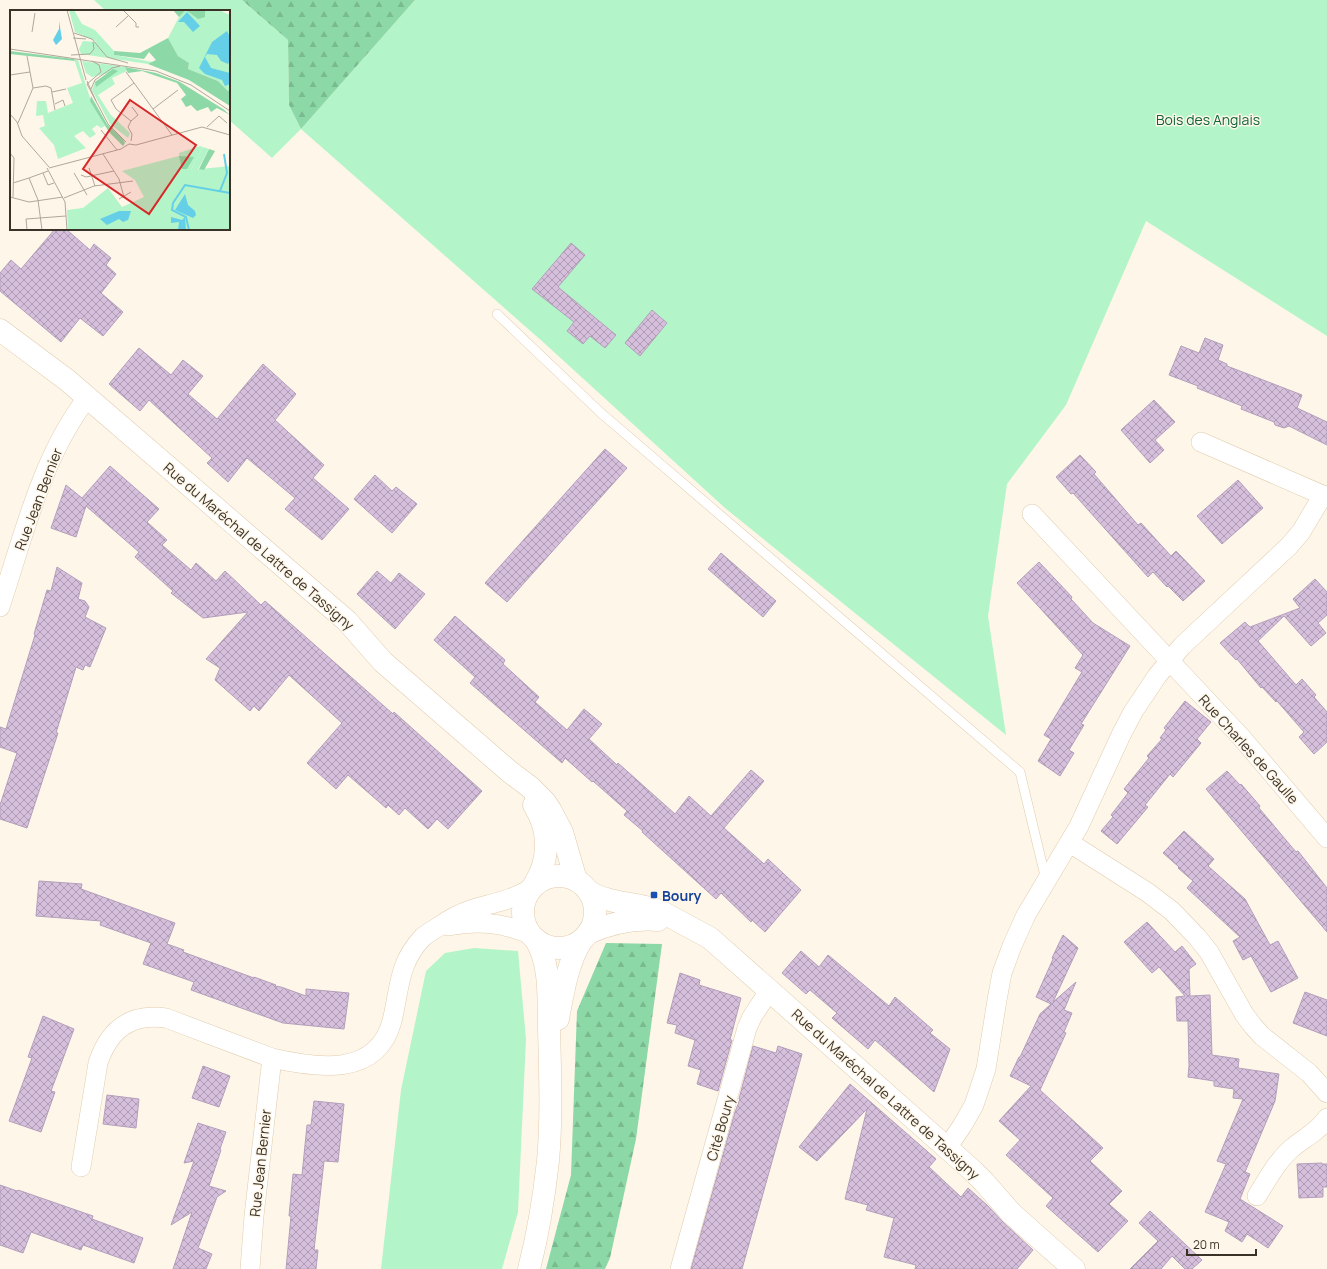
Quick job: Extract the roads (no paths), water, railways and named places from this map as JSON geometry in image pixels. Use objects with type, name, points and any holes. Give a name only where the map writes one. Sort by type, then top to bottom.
[{"type":"street","name":"Rue du Maréchal de Lattre de Tassigny","points":[[0,330],[48,364],[88,397],[347,621],[383,662],[534,791],[545,802],[551,811],[564,837],[583,886],[598,897],[619,903],[652,908],[660,911],[710,938],[947,1148],[984,1182],[1011,1213],[1074,1269]]},
{"type":"street","name":"Rue Jean Bernier","points":[[0,608],[44,475],[74,416],[88,397]]},
{"type":"street","points":[[947,1148],[974,1105],[986,1069],[1002,973],[1012,946],[1026,915],[1079,826],[1133,712],[1157,676],[1182,646],[1289,546],[1325,496],[1201,442]]},
{"type":"street","name":"Rue Charles de Gaulle","points":[[1032,514],[1240,737],[1327,838]]},
{"type":"street","name":"Rue du Maréchal de Lattre de Tassigny","points":[[510,772],[539,813],[546,837],[546,858],[542,871],[532,887]]},
{"type":"street","points":[[1070,843],[1147,892],[1172,911],[1209,952],[1244,1014],[1253,1026],[1262,1036],[1309,1073],[1327,1093]]},
{"type":"street","points":[[81,1168],[98,1064],[102,1051],[109,1040],[116,1031],[124,1025],[133,1020],[155,1016],[166,1018],[272,1058],[310,1065],[337,1066],[352,1063],[364,1058],[381,1044],[390,1028],[403,968],[409,956],[425,936],[459,915],[474,909],[508,900],[522,894],[544,878],[554,875],[566,876],[583,886],[594,901],[595,912],[593,923],[571,960],[563,993],[556,1035],[550,1088]]},
{"type":"street","points":[[529,1269],[540,1218],[548,1160],[550,1088],[548,984],[543,954],[525,925],[522,914],[523,904],[532,887]]},
{"type":"street","name":"Rue du Maréchal de Lattre de Tassigny","points":[[584,937],[617,923],[635,920],[666,921],[691,927]]},
{"type":"street","points":[[425,936],[448,926],[471,923],[503,925],[533,937],[545,946],[561,948],[572,946],[584,937]]},
{"type":"street","name":"Cité Boury","points":[[680,1269],[748,1028],[752,1017],[769,991]]},
{"type":"street","name":"Rue Jean Bernier","points":[[250,1269],[254,1216],[272,1058]]},
{"type":"street","points":[[1257,1196],[1273,1171],[1290,1149],[1313,1134],[1322,1126],[1327,1118]]},
{"type":"lane","points":[[497,314],[601,413],[1020,772],[1046,881]]},
{"type":"place","name":"Boury","points":[[654,895]]},
{"type":"park label","name":"Bois des Anglais","points":[[1208,119]]}]
